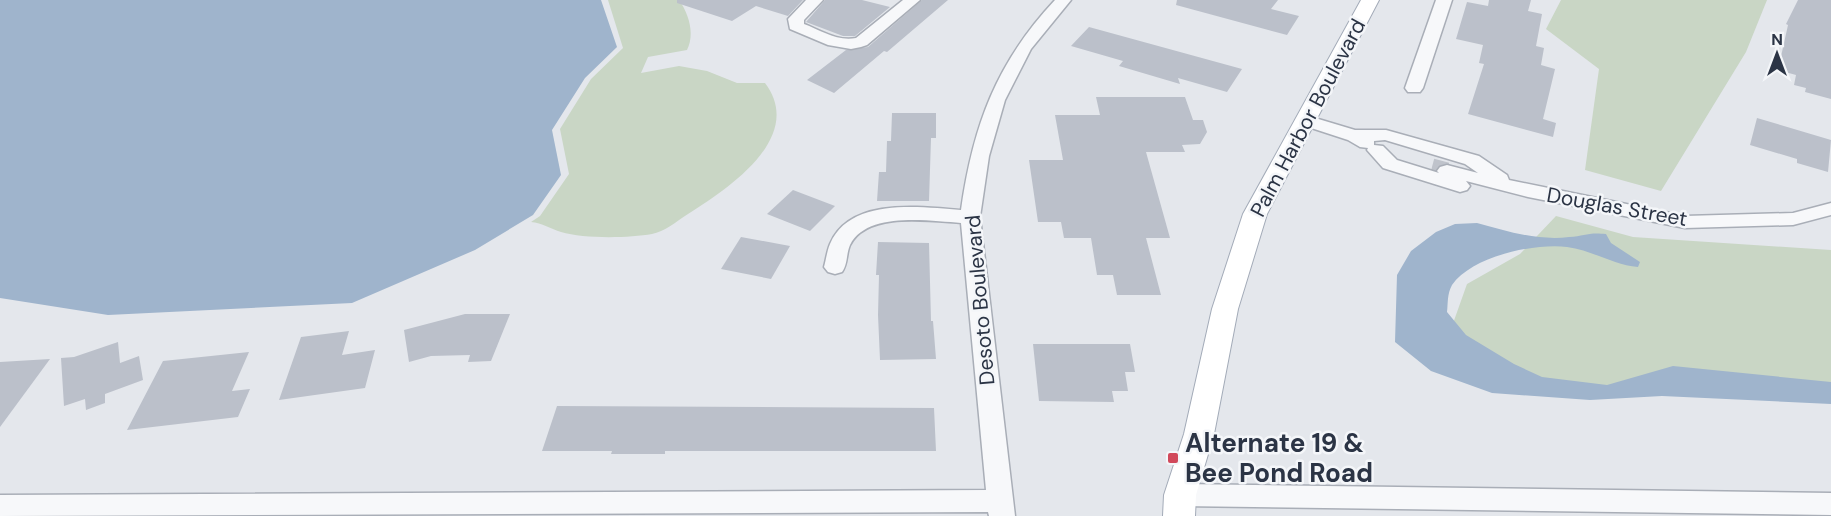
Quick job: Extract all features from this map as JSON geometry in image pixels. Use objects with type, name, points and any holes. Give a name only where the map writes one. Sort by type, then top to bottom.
[{"type":"main road","name":"Palm Harbor Boulevard","points":[[1180,506],[1200,428],[1225,309],[1255,214],[1370,0]]},
{"type":"street","points":[[815,0],[796,19],[796,26],[828,40],[851,44],[861,42],[868,37],[912,0]]},
{"type":"street","name":"Desoto Boulevard","points":[[1001,509],[970,217],[975,174],[992,106],[1006,75],[1038,26],[1063,0]]},
{"type":"street","points":[[1414,88],[1444,0]]},
{"type":"street","name":"Douglas Street","points":[[1305,120],[1354,136],[1376,150],[1439,169],[1511,187],[1685,222],[1793,219],[1831,208]]},
{"type":"street","name":"Douglas Street","points":[[1354,136],[1386,135],[1472,160],[1511,187]]},
{"type":"street","points":[[1376,150],[1390,164],[1457,186],[1511,187]]},
{"type":"street","points":[[835,267],[838,247],[850,231],[862,221],[874,216],[890,214],[970,217]]},
{"type":"street","points":[[1180,506],[1831,504]]},
{"type":"street","points":[[0,506],[1001,509]]},
{"type":"green space","points":[[608,0],[679,0],[686,11],[691,31],[687,50],[648,57],[641,73],[679,66],[707,71],[737,83],[765,83],[775,103],[776,123],[769,142],[757,159],[723,191],[670,226],[652,234],[619,237],[582,236],[531,222],[540,216],[569,174],[560,129],[591,79],[623,48]]},
{"type":"green space","points":[[1561,0],[1767,0],[1746,52],[1661,191],[1585,170],[1599,69],[1546,29]]},
{"type":"green space","points":[[1556,216],[1633,237],[1831,250],[1831,395],[1625,391],[1539,383],[1451,329],[1467,284],[1520,254]]},
{"type":"water","points":[[0,0],[601,0],[617,47],[585,78],[552,130],[561,175],[533,215],[475,250],[352,303],[108,315],[0,298]]},
{"type":"water","points":[[1477,223],[1546,238],[1606,234],[1611,243],[1640,262],[1638,267],[1629,266],[1567,247],[1538,247],[1489,259],[1461,275],[1450,288],[1447,312],[1466,335],[1514,364],[1542,377],[1607,385],[1673,366],[1831,382],[1831,404],[1662,396],[1590,400],[1492,393],[1431,371],[1395,342],[1397,275],[1411,251],[1436,232],[1455,224]]},
{"type":"building","points":[[677,0],[803,0],[788,16],[756,6],[732,21],[677,3]]},
{"type":"building","points":[[825,0],[862,0],[890,7],[855,36],[843,36],[806,22]]},
{"type":"building","points":[[922,0],[948,0],[834,93],[807,80],[846,50],[868,47]]},
{"type":"building","points":[[1177,0],[1278,0],[1271,9],[1299,16],[1287,35],[1176,5]]},
{"type":"building","points":[[1489,0],[1531,0],[1528,11],[1542,14],[1536,46],[1544,48],[1541,65],[1555,69],[1543,119],[1556,123],[1553,137],[1468,114],[1484,64],[1479,63],[1483,45],[1456,39],[1467,2],[1488,6]]},
{"type":"building","points":[[1798,0],[1831,0],[1831,99],[1805,92],[1806,88],[1794,85],[1796,75],[1778,70],[1788,25],[1786,24]]},
{"type":"building","points":[[1089,27],[1242,69],[1227,92],[1178,78],[1180,84],[1119,66],[1123,61],[1071,46]]},
{"type":"building","points":[[1096,97],[1185,97],[1193,120],[1203,120],[1207,132],[1200,144],[1182,145],[1185,152],[1146,152],[1170,238],[1146,238],[1161,295],[1117,295],[1113,275],[1097,275],[1091,238],[1064,238],[1061,222],[1038,222],[1029,160],[1063,160],[1055,115],[1100,115]]},
{"type":"building","points":[[892,113],[936,113],[936,138],[931,138],[929,201],[877,201],[879,172],[886,172],[887,141],[891,141]]},
{"type":"building","points":[[1757,118],[1831,140],[1828,172],[1797,163],[1797,159],[1750,145]]},
{"type":"building","points":[[793,190],[835,206],[810,231],[767,214]]},
{"type":"building","points":[[741,237],[790,246],[771,279],[721,269]]},
{"type":"building","points":[[878,242],[929,243],[931,321],[933,321],[936,359],[880,360],[879,275],[876,275]]},
{"type":"building","points":[[465,314],[510,314],[491,361],[468,362],[470,355],[431,356],[409,362],[404,330]]},
{"type":"building","points":[[349,331],[342,355],[375,350],[365,388],[279,400],[301,337]]},
{"type":"building","points":[[118,342],[120,363],[139,356],[143,380],[105,394],[105,403],[86,410],[85,399],[64,406],[61,358],[74,357]]},
{"type":"building","points":[[1033,344],[1130,344],[1135,372],[1125,372],[1128,391],[1112,391],[1114,402],[1039,401]]},
{"type":"building","points":[[249,352],[232,391],[250,389],[238,417],[127,430],[163,361]]},
{"type":"building","points":[[50,359],[0,427],[0,362]]},
{"type":"building","points":[[557,406],[934,408],[936,451],[665,451],[665,454],[611,454],[612,451],[542,451]]},
{"type":"tunnel","points":[[1432,167],[1447,171]]},
{"type":"place","name":"Alternate 19 & Bee Pond Road","points":[[1173,458]]}]
